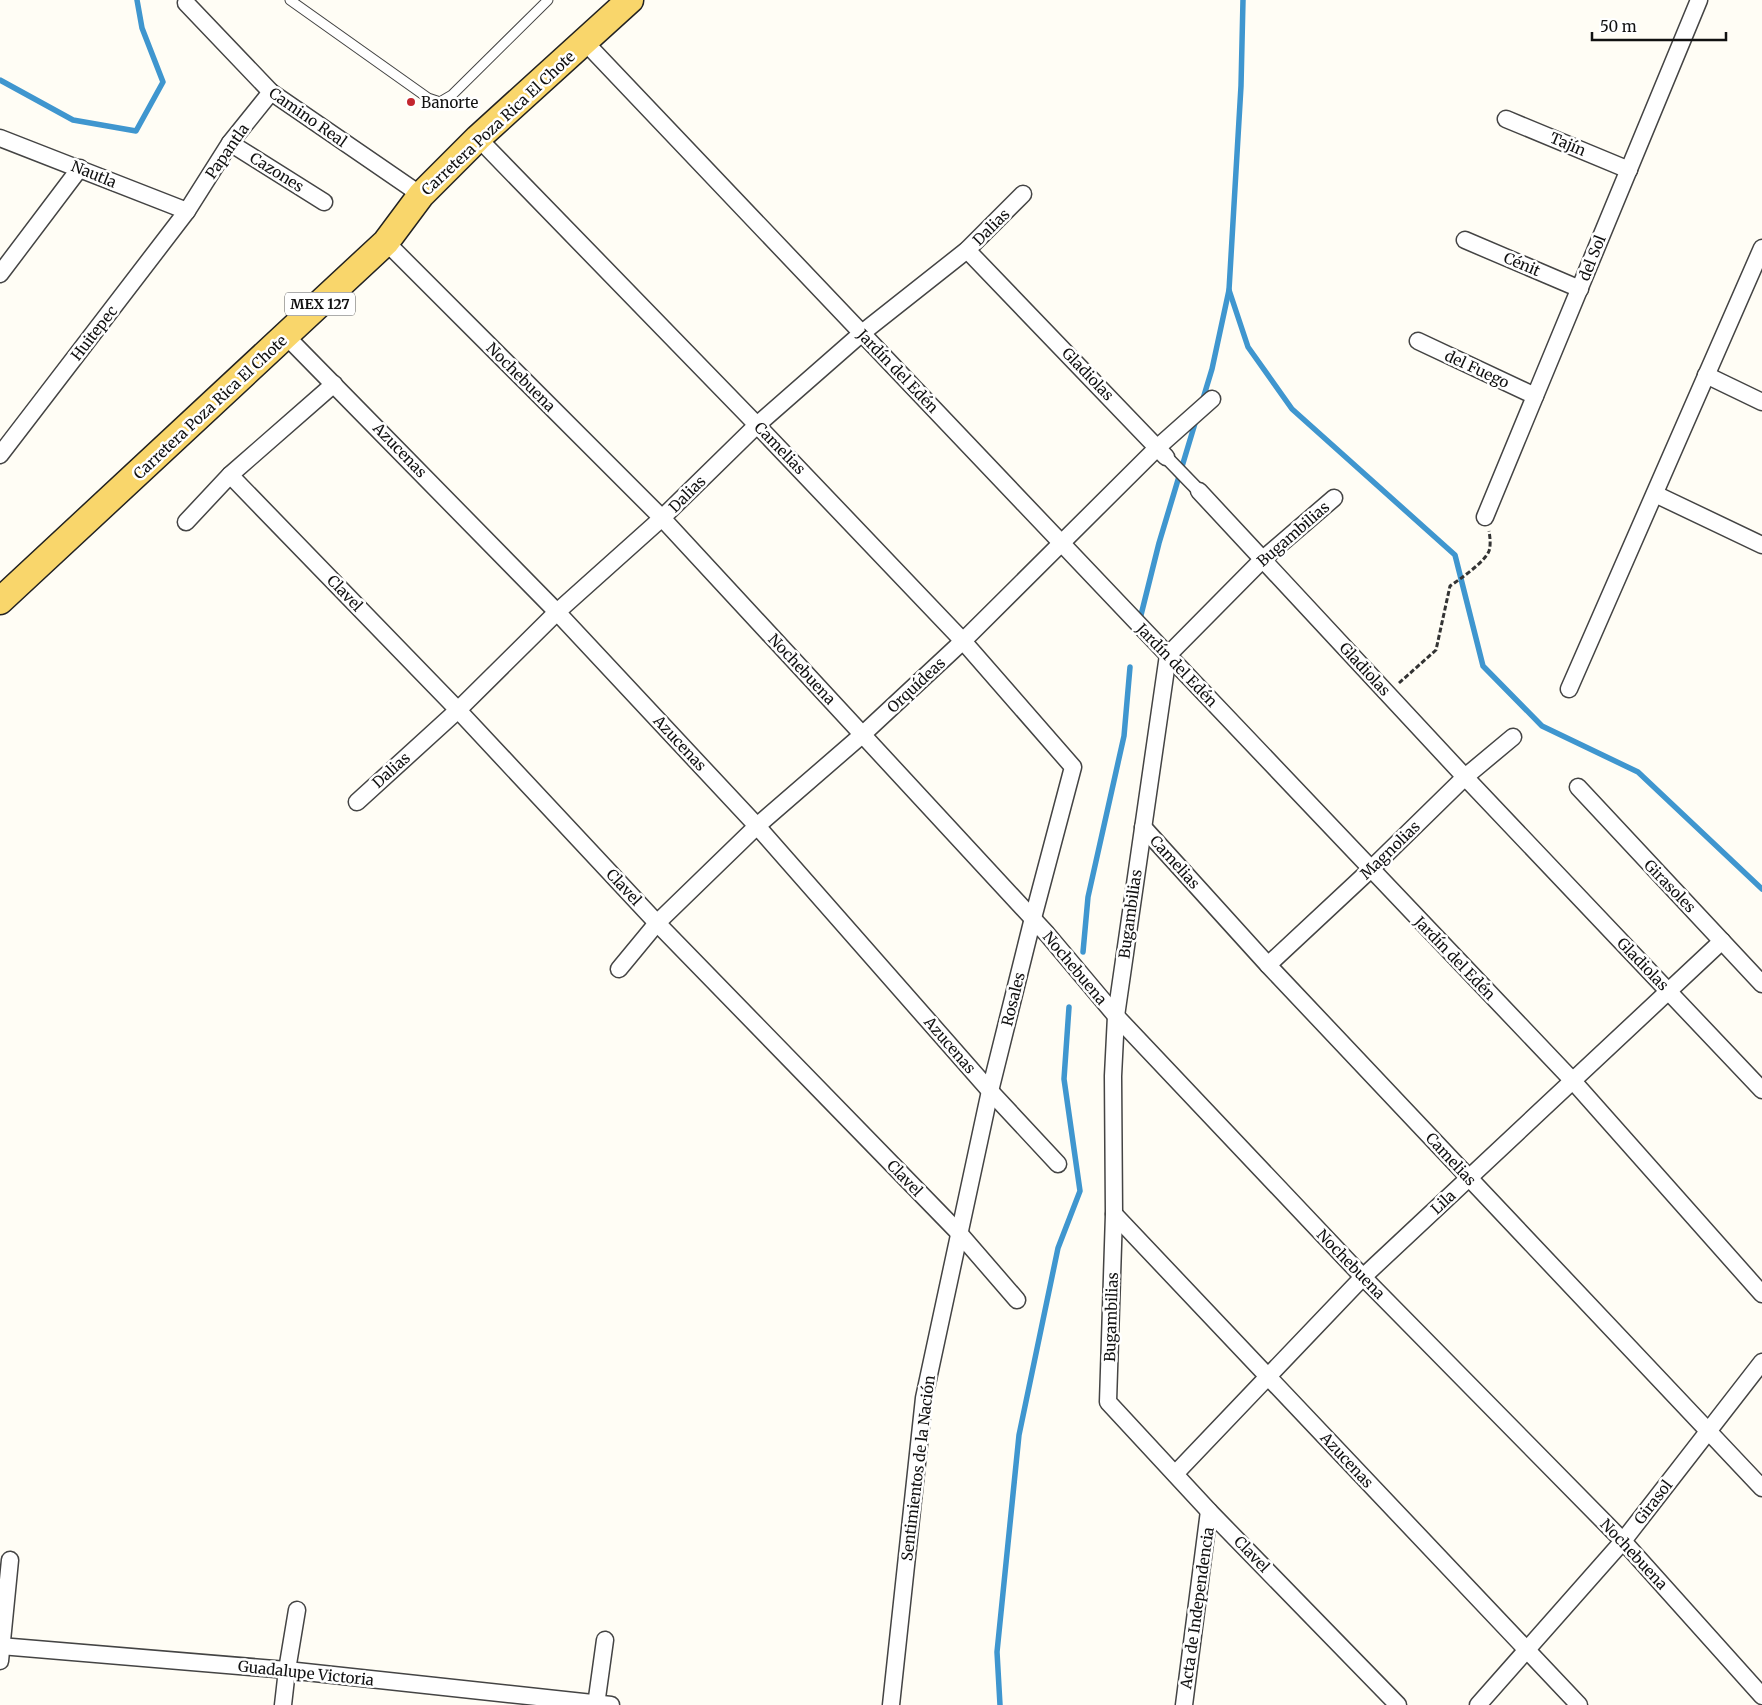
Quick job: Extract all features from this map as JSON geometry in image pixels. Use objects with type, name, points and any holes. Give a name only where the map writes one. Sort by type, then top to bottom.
[{"type":"main road","name":"Carretera Poza Rica El Chote","points":[[0,601],[386,242],[421,195],[478,138],[630,0]]},
{"type":"street","name":"del Sol","points":[[1485,517],[1699,0]]},
{"type":"street","name":"Camino Real","points":[[186,3],[271,92],[421,195]]},
{"type":"street","name":"Jardín del Edén","points":[[584,41],[1572,1082],[1762,1294]]},
{"type":"street","name":"Papantla","points":[[187,211],[230,143],[271,92]]},
{"type":"street","name":"Tajín","points":[[1506,119],[1629,170]]},
{"type":"street","name":"Nautla","points":[[0,138],[187,211]]},
{"type":"street","name":"Camelias","points":[[478,138],[757,424],[963,641],[1073,766]]},
{"type":"street","name":"Cazones","points":[[230,143],[324,202]]},
{"type":"street","points":[[0,274],[80,168]]},
{"type":"street","name":"Dalias","points":[[357,802],[458,710],[557,612],[662,518],[757,424],[862,333],[967,250],[1023,194]]},
{"type":"street","name":"Huitepec","points":[[0,455],[187,211]]},
{"type":"street","name":"Cénit","points":[[1465,240],[1580,289]]},
{"type":"street","name":"Nochebuena","points":[[386,242],[662,518],[1033,918],[1116,1016],[1364,1277],[1623,1541],[1762,1696]]},
{"type":"street","name":"Gladiolas","points":[[967,250],[1199,491],[1464,777],[1669,990],[1762,1090]]},
{"type":"street","points":[[1569,690],[1761,252]]},
{"type":"street","name":"Azucenas","points":[[286,336],[557,612],[758,826],[990,1091],[1058,1164]]},
{"type":"street","name":"del Fuego","points":[[1418,341],[1535,396]]},
{"type":"street","points":[[1706,376],[1762,402]]},
{"type":"street","points":[[186,522],[230,475],[334,384]]},
{"type":"street","name":"Orquídeas","points":[[618,969],[658,923],[758,826],[862,735],[963,641],[1061,543],[1162,452],[1212,399]]},
{"type":"street","name":"Clavel","points":[[230,475],[458,710],[658,923],[959,1233],[1017,1300]]},
{"type":"street","points":[[1654,494],[1762,545]]},
{"type":"street","name":"Bugambilias","points":[[1108,1402],[1114,1214],[1113,1076],[1116,1016],[1168,656],[1263,559],[1334,498]]},
{"type":"street","name":"Magnolias","points":[[1268,965],[1371,869],[1464,777],[1513,737]]},
{"type":"street","name":"Rosales","points":[[959,1233],[990,1091],[1073,766]]},
{"type":"street","name":"Girasoles","points":[[1578,787],[1762,984]]},
{"type":"street","name":"Camelias","points":[[1142,827],[1268,965],[1762,1488]]},
{"type":"street","name":"Lila","points":[[1175,1474],[1364,1277],[1722,941]]},
{"type":"street","name":"Azucenas","points":[[1114,1214],[1579,1705]]},
{"type":"street","name":"Sentimientos de la Nación","points":[[891,1705],[924,1398],[959,1233]]},
{"type":"street","name":"Girasol","points":[[1478,1705],[1623,1541],[1762,1362]]},
{"type":"street","name":"Clavel","points":[[1108,1402],[1209,1511],[1398,1705]]},
{"type":"street","name":"Acta de Independencia","points":[[1184,1705],[1209,1511]]},
{"type":"street","points":[[0,1651],[10,1560]]},
{"type":"street","points":[[283,1705],[297,1610]]},
{"type":"street","points":[[601,1704],[605,1640]]},
{"type":"street","name":"Guadalupe Victoria","points":[[0,1651],[287,1670],[601,1704]]},
{"type":"lane","points":[[290,0],[428,98],[440,102],[452,95],[548,0]]},
{"type":"path","points":[[1387,693],[1436,650],[1450,586],[1472,570],[1489,552],[1490,538],[1485,517]]},
{"type":"waterway","points":[[0,80],[73,120],[136,131],[163,82],[142,28],[137,0]]},
{"type":"waterway","points":[[1202,402],[1212,369],[1229,290],[1241,86],[1243,0]]},
{"type":"waterway","points":[[1229,290],[1248,347],[1292,409],[1455,555],[1483,666],[1542,726],[1638,772],[1762,889]]},
{"type":"waterway","points":[[1141,615],[1159,543],[1196,420]]},
{"type":"waterway","points":[[1083,952],[1088,897],[1124,736],[1130,667]]},
{"type":"waterway","points":[[1000,1705],[997,1652],[1019,1435],[1058,1248],[1080,1191],[1064,1079],[1069,1007]]},
{"type":"place","name":"Banorte","points":[[411,102]]}]
